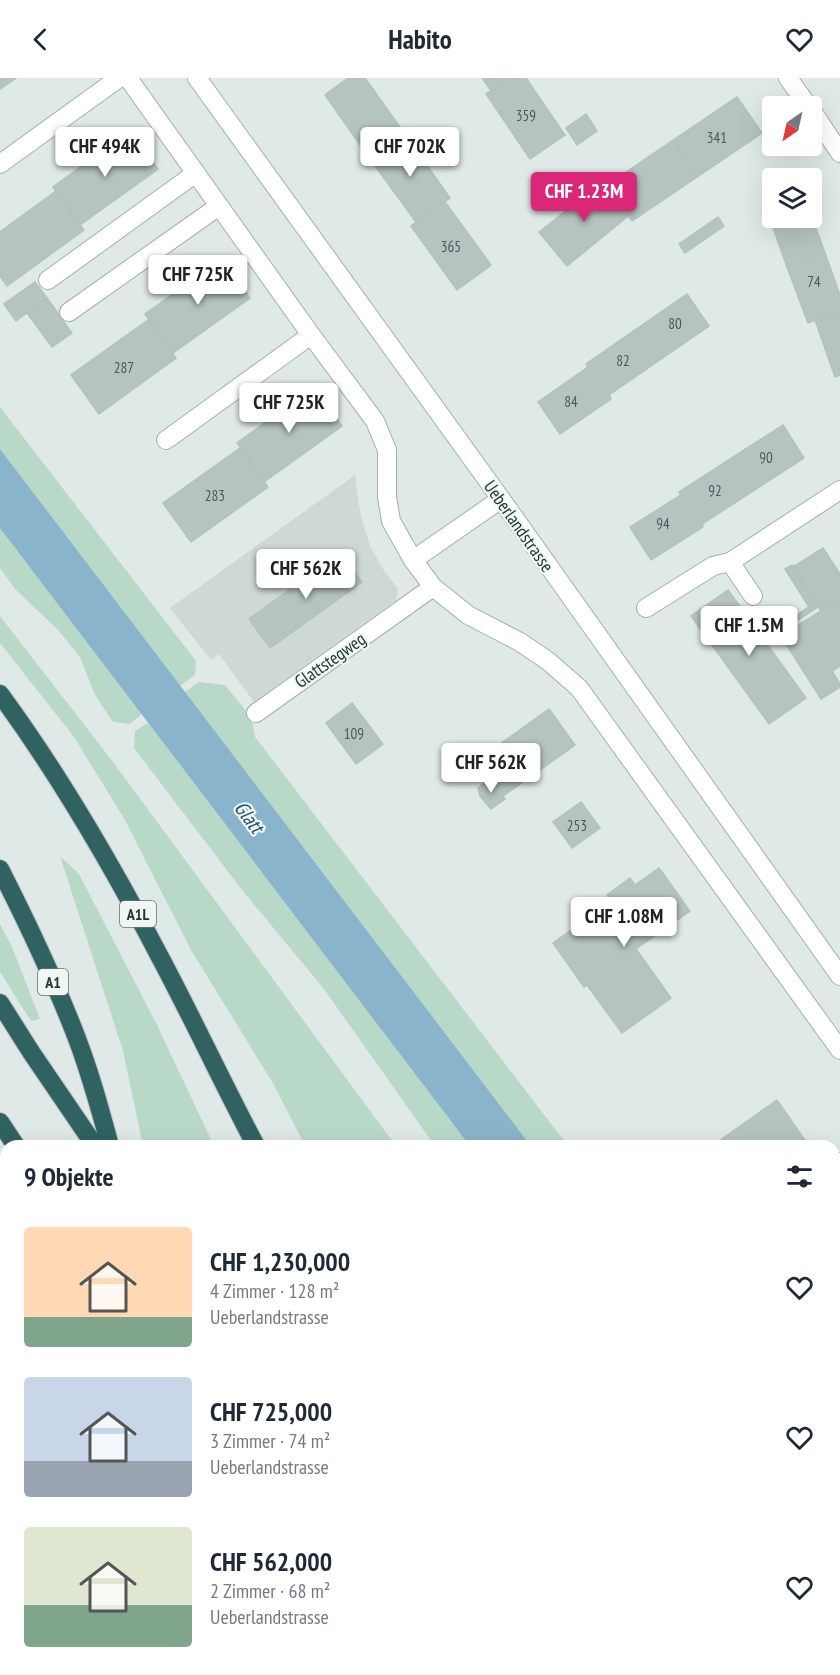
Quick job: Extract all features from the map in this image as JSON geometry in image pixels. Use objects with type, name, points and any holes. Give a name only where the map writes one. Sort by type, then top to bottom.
[{"type":"highway","name":"A1L","points":[[0,694],[55,775],[126,893],[162,959],[253,1140]]},
{"type":"highway","name":"A1","points":[[0,869],[48,969],[76,1037],[108,1140]]},
{"type":"highway","points":[[0,1003],[92,1140]]},
{"type":"highway","points":[[0,1122],[12,1140]]},
{"type":"street","points":[[0,164],[119,78]]},
{"type":"street","points":[[128,78],[375,421],[387,450],[387,497],[392,521],[413,560],[433,587],[468,615],[520,642],[548,661],[579,688],[840,1050]]},
{"type":"street","name":"Ueberlandstrasse","points":[[197,78],[501,499],[840,976]]},
{"type":"street","points":[[788,78],[801,96]]},
{"type":"street","points":[[822,126],[840,153]]},
{"type":"street","points":[[48,280],[196,173]]},
{"type":"street","points":[[69,312],[219,206]]},
{"type":"street","points":[[166,440],[311,335]]},
{"type":"street","points":[[646,608],[713,566],[729,562],[840,490]]},
{"type":"street","points":[[413,560],[501,499]]},
{"type":"street","points":[[729,562],[753,596]]},
{"type":"street","name":"Glattstegweg","points":[[256,712],[433,587]]},
{"type":"shaded area","points":[[355,475],[363,524],[371,548],[398,589],[396,600],[254,702],[219,654],[211,660],[170,608]]},
{"type":"green space","points":[[0,407],[196,661],[195,675],[180,686],[0,449]]},
{"type":"green space","points":[[0,527],[142,714],[130,724],[113,722],[95,695],[80,657],[58,630],[16,590],[0,568]]},
{"type":"green space","points":[[0,616],[110,758],[392,1140],[302,1140],[274,1085],[191,950],[125,820],[74,737],[0,643]]},
{"type":"green space","points":[[199,682],[225,685],[251,717],[255,737],[563,1140],[526,1140],[185,692]]},
{"type":"green space","points":[[148,723],[466,1140],[431,1140],[324,989],[242,890],[134,748],[135,731]]},
{"type":"green space","points":[[60,856],[79,874],[157,1025],[211,1140],[142,1140],[123,1051]]},
{"type":"green space","points":[[0,924],[12,947],[40,1019],[31,1021],[0,972]]},
{"type":"water","name":"Glatt","points":[[0,449],[526,1140],[465,1140],[0,528]]},
{"type":"building","points":[[0,78],[16,78],[0,89]]},
{"type":"building","points":[[348,78],[365,78],[405,134],[370,159],[325,95]]},
{"type":"building","points":[[482,78],[509,78],[491,91]]},
{"type":"building","points":[[509,78],[526,78],[565,135],[530,159],[486,94]]},
{"type":"building","points":[[737,97],[762,133],[697,177],[672,141]]},
{"type":"building","points":[[586,114],[597,131],[577,145],[566,128]]},
{"type":"building","points":[[130,131],[158,169],[80,225],[53,187]]},
{"type":"building","points":[[405,134],[450,198],[416,222],[370,159]]},
{"type":"building","points":[[672,141],[697,177],[632,221],[607,185]]},
{"type":"building","points":[[605,180],[628,216],[567,266],[539,232]]},
{"type":"building","points":[[56,191],[84,230],[7,286],[0,276],[0,232]]},
{"type":"building","points":[[445,202],[491,265],[457,290],[411,226]]},
{"type":"building","points":[[718,217],[724,226],[685,253],[679,244]]},
{"type":"building","points":[[773,228],[816,228],[825,253],[787,267]]},
{"type":"building","points":[[825,253],[840,295],[840,311],[808,323],[787,267]]},
{"type":"building","points":[[222,259],[250,298],[173,353],[145,314]]},
{"type":"building","points":[[35,282],[47,298],[16,321],[4,304]]},
{"type":"building","points":[[687,294],[709,326],[609,395],[611,399],[560,434],[538,402],[588,367],[586,364]]},
{"type":"building","points":[[47,298],[72,333],[52,347],[27,313]]},
{"type":"building","points":[[840,311],[840,375],[835,377],[815,320]]},
{"type":"building","points":[[148,320],[176,358],[99,414],[71,375]]},
{"type":"building","points":[[314,387],[342,426],[264,482],[237,443]]},
{"type":"building","points":[[783,425],[804,458],[651,560],[630,527],[681,495],[679,492]]},
{"type":"building","points":[[240,448],[268,487],[191,542],[163,503]]},
{"type":"building","points":[[823,548],[840,574],[840,599],[821,611],[793,567]]},
{"type":"building","points":[[341,553],[362,582],[270,648],[249,619]]},
{"type":"building","points":[[792,565],[818,607],[778,633],[770,621],[790,608],[795,616],[809,607],[785,569]]},
{"type":"building","points":[[728,590],[806,698],[769,724],[691,616]]},
{"type":"building","points":[[840,599],[840,666],[832,671],[840,687],[821,699],[781,636]]},
{"type":"building","points":[[352,703],[383,744],[356,764],[326,723]]},
{"type":"building","points":[[549,709],[575,745],[503,796],[478,760]]},
{"type":"building","points":[[491,778],[505,799],[491,809],[480,796],[478,788]]},
{"type":"building","points":[[581,802],[600,828],[572,848],[553,822]]},
{"type":"building","points":[[659,868],[690,911],[636,949],[671,998],[622,1033],[587,985],[584,987],[553,943],[611,902],[607,895],[630,878],[635,885]]},
{"type":"building","points":[[777,1100],[805,1140],[720,1140]]}]
